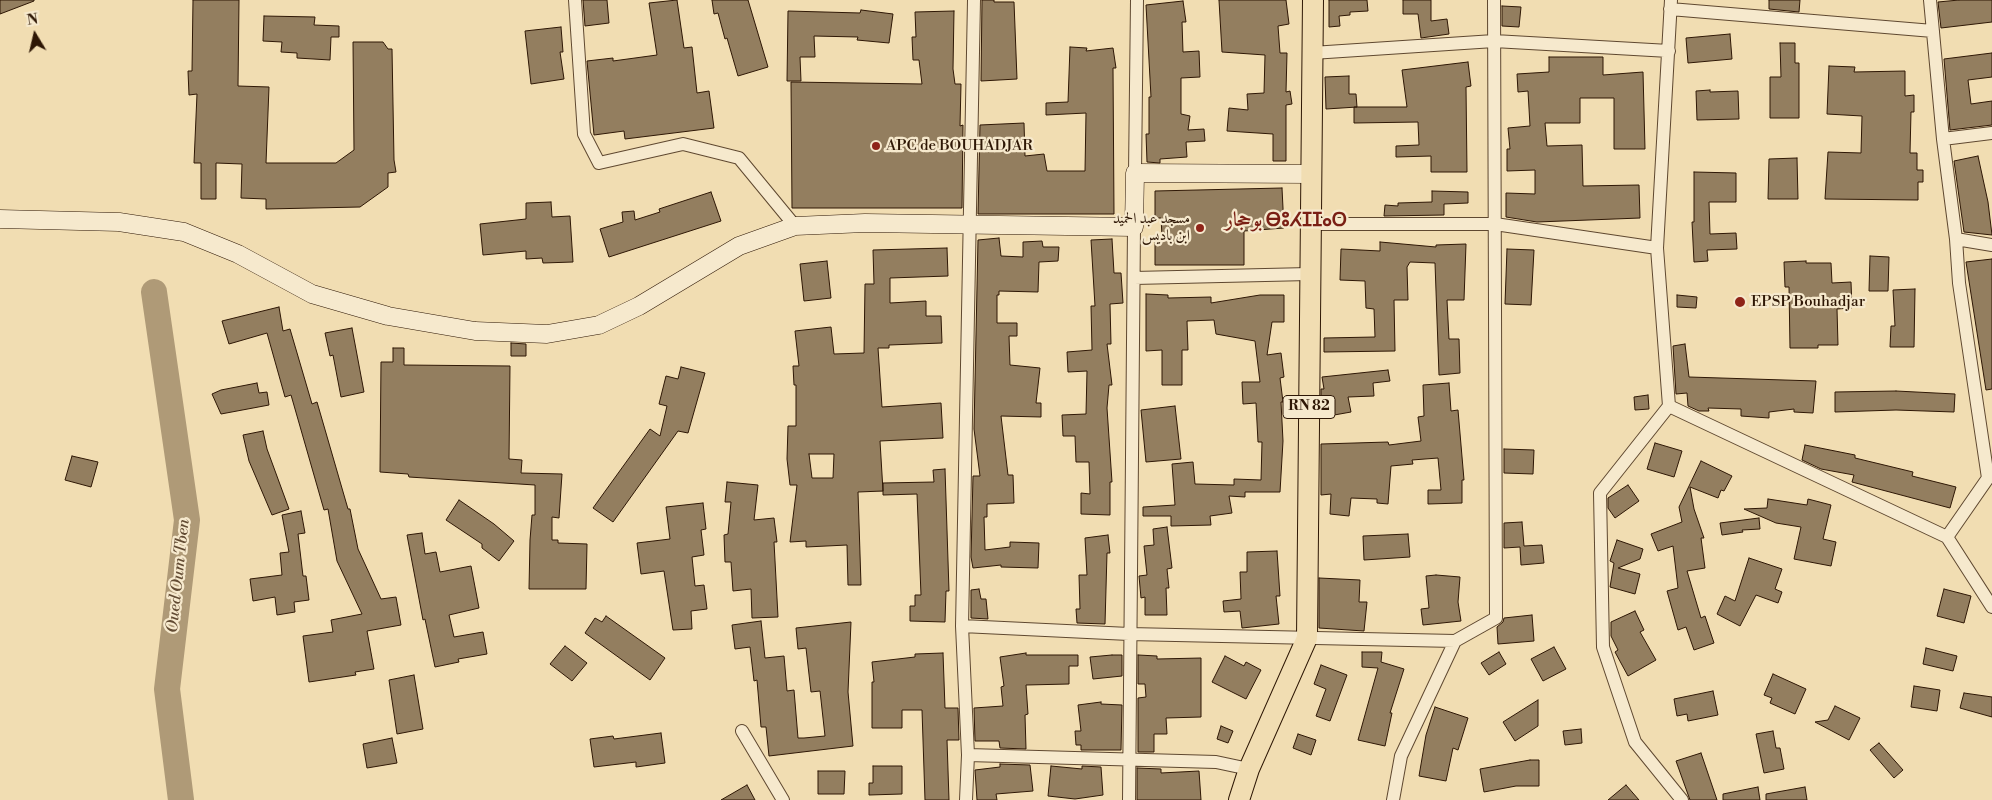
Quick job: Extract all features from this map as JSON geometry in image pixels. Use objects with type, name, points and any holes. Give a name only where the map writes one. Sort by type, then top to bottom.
[{"type":"main road","name":"RN 82","points":[[1239,800],[1249,768],[1308,638],[1309,274],[1313,0]]},
{"type":"main road","points":[[0,219],[119,222],[184,232],[238,254],[312,294],[388,316],[475,331],[547,334],[600,325],[639,306],[738,246],[795,226],[865,223],[1134,227],[1135,173],[1310,174]]},
{"type":"street","points":[[575,0],[584,134],[599,164],[684,144],[739,158],[795,226]]},
{"type":"street","points":[[966,800],[968,755],[962,626],[968,225],[974,0]]},
{"type":"street","points":[[1135,173],[1137,0]]},
{"type":"street","points":[[962,626],[1129,634],[1455,641],[1496,618],[1494,0]]},
{"type":"street","points":[[1930,0],[1943,140],[1956,239],[1959,283],[1990,477],[1947,537]]},
{"type":"street","points":[[1682,800],[1635,742],[1604,648],[1600,493],[1669,406],[1657,248],[1669,51],[1670,4],[1933,31]]},
{"type":"street","points":[[1312,53],[1494,41],[1669,51]]},
{"type":"street","points":[[1943,140],[1992,133]]},
{"type":"street","points":[[1310,224],[1495,224],[1657,248]]},
{"type":"street","points":[[1129,800],[1131,759],[1129,634],[1134,227]]},
{"type":"street","points":[[1956,239],[1992,245]]},
{"type":"street","points":[[1134,278],[1309,274]]},
{"type":"street","points":[[1669,406],[1947,537],[1992,607]]},
{"type":"street","points":[[1393,800],[1401,756],[1455,641]]},
{"type":"street","points":[[742,731],[783,800]]},
{"type":"street","points":[[968,755],[1216,762],[1249,768]]},
{"type":"building","points":[[0,0],[34,0],[34,1],[0,14]]},
{"type":"building","points":[[193,0],[239,0],[238,86],[269,87],[266,163],[336,163],[354,150],[353,42],[383,42],[388,49],[392,49],[394,160],[396,172],[388,173],[388,187],[360,207],[266,209],[266,199],[241,198],[242,164],[216,163],[216,199],[201,199],[201,163],[194,163],[197,94],[189,95],[188,71],[192,71]]},
{"type":"building","points":[[583,0],[607,0],[609,23],[585,26]]},
{"type":"building","points":[[677,0],[684,48],[692,47],[697,93],[709,91],[714,128],[625,139],[624,131],[594,135],[587,61],[613,58],[613,61],[657,55],[649,3]]},
{"type":"building","points":[[712,0],[748,0],[768,67],[738,76],[718,13],[714,14]]},
{"type":"building","points":[[982,0],[1014,2],[1017,79],[981,81]]},
{"type":"building","points":[[1219,0],[1286,0],[1289,24],[1278,26],[1280,53],[1287,53],[1286,92],[1290,91],[1292,104],[1286,105],[1286,161],[1273,161],[1273,134],[1227,131],[1229,108],[1248,110],[1247,94],[1264,93],[1265,55],[1222,52]]},
{"type":"building","points":[[1329,0],[1367,0],[1368,11],[1350,12],[1350,15],[1339,16],[1340,26],[1329,27]]},
{"type":"building","points":[[1403,0],[1431,0],[1431,21],[1447,19],[1449,34],[1421,38],[1418,14],[1403,14]]},
{"type":"building","points":[[1769,0],[1800,0],[1799,12],[1769,9]]},
{"type":"building","points":[[1992,0],[1992,22],[1941,28],[1938,2]]},
{"type":"building","points":[[1183,1],[1186,22],[1182,22],[1183,52],[1199,51],[1200,77],[1181,78],[1181,114],[1190,116],[1188,130],[1204,129],[1205,141],[1186,142],[1187,157],[1160,159],[1160,163],[1147,162],[1146,134],[1149,134],[1149,97],[1151,97],[1146,5]]},
{"type":"building","points":[[1502,6],[1521,7],[1519,27],[1502,26]]},
{"type":"building","points":[[861,10],[893,14],[889,43],[857,40],[858,37],[814,36],[815,57],[800,57],[801,81],[787,81],[788,11],[860,13]]},
{"type":"building","name":"APC de BOUHADJAR","points":[[954,11],[953,69],[955,84],[961,84],[960,126],[963,125],[962,208],[792,208],[791,82],[922,84],[919,60],[913,60],[912,37],[916,37],[915,12]]},
{"type":"building","points":[[264,16],[315,17],[314,25],[339,26],[339,37],[331,37],[330,60],[297,58],[297,53],[281,52],[282,42],[263,41]]},
{"type":"building","points":[[561,27],[563,52],[560,52],[564,79],[531,84],[525,31]]},
{"type":"building","points":[[1730,34],[1732,59],[1688,63],[1686,38]]},
{"type":"building","points":[[1780,43],[1795,43],[1795,63],[1799,63],[1799,118],[1770,118],[1770,77],[1781,77]]},
{"type":"building","points":[[1070,47],[1087,48],[1086,51],[1113,48],[1116,68],[1113,68],[1114,214],[978,214],[980,125],[1024,123],[1025,156],[1044,154],[1047,171],[1085,171],[1086,113],[1046,115],[1046,103],[1068,102]]},
{"type":"building","points":[[1992,53],[1992,77],[1968,80],[1971,104],[1992,101],[1992,125],[1950,130],[1944,59]]},
{"type":"building","points":[[1549,57],[1603,57],[1603,75],[1643,72],[1645,149],[1614,149],[1614,98],[1580,98],[1580,123],[1545,123],[1547,146],[1582,145],[1583,186],[1639,185],[1640,218],[1537,222],[1506,217],[1506,193],[1535,194],[1535,170],[1507,171],[1507,149],[1510,149],[1508,128],[1530,126],[1528,91],[1518,92],[1517,74],[1549,72]]},
{"type":"building","points":[[1468,62],[1471,86],[1466,87],[1467,172],[1431,172],[1431,156],[1396,157],[1396,146],[1419,145],[1418,122],[1354,123],[1354,107],[1407,107],[1402,70]]},
{"type":"building","points":[[1829,66],[1855,67],[1854,72],[1905,71],[1905,96],[1914,95],[1914,112],[1911,112],[1910,153],[1917,153],[1917,170],[1923,170],[1923,182],[1918,182],[1918,200],[1825,199],[1828,152],[1861,153],[1862,116],[1827,114]]},
{"type":"building","points":[[1349,76],[1349,94],[1356,94],[1357,107],[1326,109],[1325,77]]},
{"type":"building","points":[[1710,90],[1710,92],[1738,91],[1739,119],[1697,120],[1696,91]]},
{"type":"building","points":[[1978,156],[1988,202],[1992,235],[1964,232],[1954,161]]},
{"type":"building","points":[[1797,158],[1798,199],[1768,199],[1769,159]]},
{"type":"building","points":[[1694,172],[1736,173],[1736,202],[1709,202],[1710,234],[1736,233],[1737,249],[1707,250],[1708,261],[1694,262],[1692,222],[1694,222]]},
{"type":"building","name":"مسجد عبد الحميد ابن باديس","points":[[1282,188],[1284,228],[1244,231],[1244,265],[1155,265],[1155,237],[1162,236],[1161,218],[1155,218],[1155,191]]},
{"type":"building","points":[[1432,191],[1468,192],[1468,203],[1444,204],[1444,215],[1384,216],[1385,205],[1398,206],[1398,203],[1432,202]]},
{"type":"building","points":[[711,192],[721,221],[609,257],[600,229],[623,222],[622,212],[634,211],[635,220],[660,212],[659,209]]},
{"type":"building","points":[[551,202],[552,217],[570,216],[573,262],[543,263],[542,258],[526,259],[526,251],[483,255],[480,224],[526,219],[526,203]]},
{"type":"building","points":[[999,238],[1001,256],[1023,257],[1023,242],[1042,241],[1043,247],[1059,247],[1058,261],[1039,262],[1038,292],[999,291],[999,295],[997,295],[997,323],[1017,323],[1017,336],[1009,336],[1010,365],[1040,368],[1036,403],[1041,403],[1041,417],[1001,416],[1008,475],[1013,475],[1014,503],[987,504],[987,517],[984,517],[985,550],[1010,547],[1010,542],[1039,543],[1038,568],[1001,567],[1001,565],[973,568],[971,557],[973,476],[980,476],[974,429],[978,240]]},
{"type":"building","points":[[1112,239],[1114,273],[1121,273],[1123,303],[1110,304],[1111,344],[1107,344],[1112,385],[1109,385],[1107,408],[1112,482],[1110,482],[1110,515],[1081,514],[1081,493],[1090,494],[1089,462],[1076,462],[1075,436],[1063,436],[1062,415],[1086,414],[1087,371],[1068,372],[1067,352],[1092,350],[1091,306],[1095,306],[1091,240]]},
{"type":"building","points":[[1380,242],[1436,247],[1436,245],[1466,244],[1464,300],[1447,300],[1449,339],[1459,339],[1460,373],[1439,375],[1435,263],[1410,262],[1407,267],[1408,300],[1394,300],[1395,351],[1324,352],[1324,338],[1375,337],[1374,309],[1366,308],[1365,281],[1340,280],[1341,249],[1380,251]]},
{"type":"building","points":[[947,248],[948,276],[890,278],[890,303],[926,301],[926,316],[941,316],[942,343],[889,345],[889,348],[878,348],[882,407],[941,403],[943,438],[880,441],[883,491],[858,492],[861,585],[848,585],[847,545],[806,547],[806,541],[790,542],[797,485],[790,485],[787,459],[788,426],[796,426],[796,385],[794,385],[793,366],[799,366],[795,331],[831,327],[834,354],[864,353],[865,284],[874,284],[873,250]],"holes":[[[809,454],[834,454],[833,478],[812,478]]]},
{"type":"building","points":[[1507,249],[1534,250],[1531,305],[1505,304]]},
{"type":"building","points":[[1870,256],[1889,257],[1888,291],[1869,291]]},
{"type":"building","points":[[1992,259],[1992,389],[1986,390],[1966,262]]},
{"type":"building","points":[[827,261],[831,298],[804,301],[800,264]]},
{"type":"building","points":[[1806,261],[1806,263],[1831,263],[1832,283],[1851,282],[1852,308],[1837,309],[1838,345],[1818,345],[1818,348],[1790,348],[1789,287],[1785,287],[1784,262]]},
{"type":"building","points":[[1915,289],[1914,347],[1890,347],[1891,326],[1895,326],[1893,290]]},
{"type":"building","points":[[1146,294],[1168,295],[1168,298],[1211,297],[1211,303],[1260,295],[1284,295],[1284,322],[1272,322],[1267,355],[1281,353],[1284,377],[1280,378],[1283,402],[1281,402],[1283,441],[1280,492],[1245,492],[1245,497],[1229,496],[1232,513],[1210,516],[1211,525],[1171,526],[1171,516],[1143,516],[1143,507],[1175,505],[1172,464],[1193,462],[1195,484],[1234,485],[1234,479],[1261,480],[1262,442],[1258,442],[1256,403],[1243,404],[1242,382],[1260,382],[1255,341],[1216,334],[1214,320],[1187,321],[1188,350],[1182,350],[1182,385],[1162,385],[1162,350],[1146,351]]},
{"type":"building","points":[[1677,295],[1697,297],[1696,308],[1677,307]]},
{"type":"building","points":[[279,307],[283,331],[290,329],[312,404],[317,402],[348,509],[350,509],[358,549],[381,599],[396,597],[401,625],[367,631],[374,669],[355,672],[356,675],[309,682],[303,636],[333,632],[331,620],[362,614],[337,561],[328,509],[324,510],[291,395],[285,397],[267,333],[229,344],[222,321]]},
{"type":"building","points":[[352,328],[364,392],[341,397],[333,355],[330,356],[325,333]]},
{"type":"building","points":[[511,343],[526,344],[526,356],[511,356]]},
{"type":"building","points":[[1685,344],[1689,377],[1816,381],[1813,413],[1794,412],[1794,409],[1769,412],[1769,418],[1741,416],[1741,409],[1708,408],[1709,411],[1699,411],[1688,406],[1687,393],[1676,394],[1673,346]]},
{"type":"building","points":[[393,348],[404,348],[404,365],[510,366],[509,459],[522,460],[521,473],[562,474],[559,518],[552,517],[552,540],[558,540],[558,543],[587,544],[586,589],[529,589],[530,540],[532,515],[535,515],[535,485],[409,477],[408,474],[380,472],[381,362],[393,362]]},
{"type":"building","points":[[681,367],[705,373],[688,433],[678,431],[613,522],[593,508],[650,429],[660,436],[667,406],[659,404],[666,376],[678,379]]},
{"type":"building","points":[[1388,370],[1390,381],[1373,383],[1374,396],[1348,397],[1351,412],[1323,417],[1321,389],[1324,389],[1322,377]]},
{"type":"building","points":[[257,383],[259,393],[267,392],[269,405],[221,414],[212,394],[221,390]]},
{"type":"building","points":[[1449,383],[1451,411],[1458,410],[1464,480],[1462,480],[1462,503],[1428,504],[1428,490],[1441,490],[1438,458],[1412,460],[1413,464],[1391,466],[1388,504],[1377,503],[1377,499],[1351,498],[1349,516],[1330,514],[1331,494],[1321,495],[1321,444],[1388,442],[1389,445],[1421,441],[1418,417],[1424,416],[1423,385]]},
{"type":"building","points":[[1896,391],[1955,394],[1954,412],[1896,410],[1835,412],[1835,392]]},
{"type":"building","points":[[1648,395],[1649,409],[1635,410],[1634,397]]},
{"type":"building","points":[[1175,406],[1181,459],[1146,462],[1141,410]]},
{"type":"building","points":[[263,431],[267,449],[289,509],[272,515],[249,461],[243,435]]},
{"type":"building","points":[[1655,443],[1682,451],[1674,477],[1647,469]]},
{"type":"building","points":[[1805,445],[1855,455],[1855,458],[1913,472],[1912,476],[1956,487],[1950,508],[1852,482],[1854,475],[1821,469],[1802,460]]},
{"type":"building","points":[[1504,449],[1534,450],[1533,474],[1504,473]]},
{"type":"building","points":[[72,456],[98,462],[91,487],[65,480]]},
{"type":"building","points":[[1701,461],[1732,476],[1724,491],[1721,490],[1718,498],[1690,487],[1694,509],[1704,538],[1701,538],[1705,568],[1687,571],[1701,618],[1705,616],[1714,643],[1694,650],[1686,627],[1678,630],[1667,591],[1678,588],[1673,546],[1658,551],[1651,534],[1682,522],[1679,507]]},
{"type":"building","points":[[945,469],[949,591],[946,591],[945,622],[910,621],[910,606],[915,606],[915,595],[921,595],[917,494],[883,495],[883,483],[934,482],[933,470]]},
{"type":"building","points":[[727,482],[758,485],[754,520],[774,518],[777,542],[774,542],[778,617],[752,618],[751,589],[733,591],[731,562],[725,562],[724,535],[728,534],[731,502],[725,502]]},
{"type":"building","points":[[1628,485],[1639,501],[1615,518],[1608,508],[1608,498]]},
{"type":"building","points":[[1768,499],[1807,505],[1808,499],[1831,505],[1823,539],[1836,542],[1831,566],[1794,559],[1801,527],[1776,523],[1744,509],[1767,508]]},
{"type":"building","points":[[459,500],[494,524],[514,541],[499,561],[482,548],[482,544],[446,520]]},
{"type":"building","points":[[703,503],[706,529],[701,530],[704,555],[692,557],[695,586],[704,585],[707,609],[691,611],[692,629],[673,630],[664,571],[641,574],[637,543],[670,539],[666,507]]},
{"type":"building","points":[[301,511],[305,533],[298,534],[303,576],[306,576],[309,600],[294,602],[295,612],[277,615],[275,597],[253,601],[250,579],[282,575],[280,553],[289,552],[282,515]]},
{"type":"building","points":[[1759,518],[1760,529],[1742,530],[1743,532],[1722,535],[1720,523]]},
{"type":"building","points":[[1522,522],[1524,546],[1542,545],[1544,563],[1521,565],[1520,547],[1504,548],[1504,523]]},
{"type":"building","points":[[1167,527],[1172,568],[1167,569],[1169,588],[1166,588],[1167,615],[1145,615],[1145,597],[1141,598],[1139,576],[1147,575],[1144,546],[1154,545],[1153,529]]},
{"type":"building","points":[[422,533],[425,554],[436,552],[440,572],[471,566],[479,608],[449,615],[454,637],[483,632],[487,654],[458,659],[459,662],[435,667],[425,619],[423,620],[407,535]]},
{"type":"building","points":[[1408,534],[1410,557],[1364,560],[1363,536]]},
{"type":"building","points":[[1108,535],[1110,553],[1107,553],[1105,624],[1077,623],[1076,609],[1080,609],[1079,575],[1087,575],[1085,538]]},
{"type":"building","points":[[1617,540],[1643,549],[1640,559],[1618,568],[1640,574],[1635,594],[1610,587],[1614,563],[1610,561]]},
{"type":"building","points":[[1277,551],[1280,596],[1276,596],[1279,624],[1242,628],[1240,611],[1224,612],[1223,601],[1241,599],[1240,572],[1247,572],[1247,552]]},
{"type":"building","points":[[1749,558],[1782,569],[1775,589],[1782,592],[1778,603],[1756,595],[1740,626],[1717,614],[1725,596],[1735,601]]},
{"type":"building","points":[[1426,576],[1460,577],[1458,602],[1461,621],[1423,625],[1421,609],[1429,608]]},
{"type":"building","points":[[1319,578],[1360,580],[1359,602],[1367,602],[1364,631],[1319,628]]},
{"type":"building","points":[[979,589],[981,599],[986,599],[988,619],[971,618],[971,590]]},
{"type":"building","points":[[1944,589],[1971,596],[1964,623],[1937,616]]},
{"type":"building","points":[[1635,611],[1644,630],[1640,632],[1656,660],[1628,676],[1615,652],[1618,650],[1611,636],[1611,622]]},
{"type":"building","points":[[1532,615],[1534,641],[1498,644],[1497,627],[1503,622],[1504,618]]},
{"type":"building","points":[[606,616],[665,658],[650,680],[585,633],[595,618],[602,622]]},
{"type":"building","points":[[761,621],[765,658],[784,656],[787,691],[794,690],[798,738],[825,736],[820,691],[811,692],[806,648],[798,649],[796,628],[851,622],[848,692],[853,746],[769,756],[766,727],[761,727],[757,680],[754,681],[750,647],[735,649],[732,625]]},
{"type":"building","points":[[565,646],[587,663],[572,681],[550,664]]},
{"type":"building","points":[[1554,647],[1566,669],[1543,681],[1531,659]]},
{"type":"building","points":[[1926,648],[1957,656],[1953,671],[1923,664]]},
{"type":"building","points":[[1362,652],[1382,652],[1381,662],[1404,669],[1390,713],[1392,713],[1385,746],[1358,740],[1378,668],[1362,667]]},
{"type":"building","points":[[1499,652],[1506,664],[1489,675],[1481,663]]},
{"type":"building","points":[[943,653],[945,708],[958,708],[959,740],[947,740],[949,800],[925,800],[922,710],[902,710],[902,728],[872,728],[872,682],[874,682],[872,662],[915,657],[915,654]]},
{"type":"building","points":[[1026,653],[1026,655],[1078,655],[1078,666],[1069,666],[1069,684],[1026,685],[1028,714],[1025,715],[1026,749],[1000,748],[999,741],[975,741],[974,708],[1003,706],[1001,687],[1004,686],[1000,657]]},
{"type":"building","points":[[1122,655],[1122,676],[1093,679],[1090,657]]},
{"type":"building","points":[[1138,655],[1157,656],[1157,659],[1201,658],[1201,717],[1166,718],[1167,734],[1154,734],[1154,752],[1138,752],[1138,698],[1146,697],[1145,684],[1138,684]]},
{"type":"building","points":[[1225,656],[1244,666],[1246,662],[1261,670],[1246,699],[1212,682]]},
{"type":"building","points":[[1321,665],[1347,675],[1330,721],[1316,716],[1326,689],[1314,684]]},
{"type":"building","points":[[1773,674],[1806,689],[1795,714],[1770,703],[1772,698],[1764,695]]},
{"type":"building","points":[[414,675],[423,729],[397,734],[389,680]]},
{"type":"building","points":[[1914,686],[1940,690],[1937,711],[1911,707]]},
{"type":"building","points":[[1713,691],[1718,715],[1688,721],[1687,714],[1677,716],[1674,699]]},
{"type":"building","points":[[1964,693],[1992,697],[1992,717],[1960,708]]},
{"type":"building","points":[[1538,700],[1538,726],[1515,741],[1503,722]]},
{"type":"building","points":[[1101,702],[1101,704],[1122,705],[1121,750],[1081,750],[1081,745],[1076,745],[1075,731],[1081,731],[1078,705]]},
{"type":"building","points":[[1835,706],[1860,718],[1849,740],[1815,722],[1828,720]]},
{"type":"building","points":[[1435,707],[1468,718],[1458,750],[1453,748],[1446,781],[1419,776],[1426,735]]},
{"type":"building","points":[[1221,726],[1233,731],[1228,743],[1217,739]]},
{"type":"building","points":[[1581,729],[1582,743],[1565,745],[1563,731]]},
{"type":"building","points":[[1773,731],[1776,748],[1780,748],[1784,769],[1764,773],[1756,734]]},
{"type":"building","points":[[661,733],[665,763],[636,767],[636,762],[594,767],[590,739],[613,736],[614,739]]},
{"type":"building","points":[[1298,734],[1316,740],[1311,755],[1293,748]]},
{"type":"building","points":[[392,738],[397,763],[367,768],[363,744]]},
{"type":"building","points":[[1879,743],[1903,770],[1894,778],[1870,750]]},
{"type":"building","points":[[1701,753],[1717,800],[1690,800],[1676,761]]},
{"type":"building","points":[[1539,760],[1539,786],[1516,786],[1484,792],[1480,769]]},
{"type":"building","points":[[1000,764],[1030,765],[1033,791],[996,794],[997,800],[977,800],[975,770],[1000,767]]},
{"type":"building","points":[[873,766],[902,766],[902,794],[869,795],[869,783],[873,783]]},
{"type":"building","points":[[1051,766],[1082,769],[1082,766],[1101,767],[1103,795],[1075,799],[1048,796]]},
{"type":"building","points":[[1137,768],[1161,769],[1161,773],[1199,771],[1201,800],[1137,800]]},
{"type":"building","points":[[818,771],[845,771],[844,794],[818,794]]},
{"type":"building","points":[[747,785],[755,800],[721,800]]},
{"type":"building","points":[[1626,785],[1639,800],[1608,800]]},
{"type":"building","points":[[1758,787],[1760,800],[1723,800],[1723,794]]},
{"type":"building","points":[[1805,787],[1807,800],[1766,800],[1766,794]]},
{"type":"waterway","name":"Oued Oum Tben","points":[[154,292],[187,520],[167,689],[181,800]]},
{"type":"place","name":"APC de BOUHADJAR","points":[[876,146]]},
{"type":"place","name":"مسجد عبد الحميد ابن باديس","points":[[1200,228]]},
{"type":"place","name":"EPSP Bouhadjar","points":[[1740,302]]},
{"type":"district","name":"بوحجار ⴱⵓⵃⵊⵊⴰⵔ","points":[[1286,221]]}]
